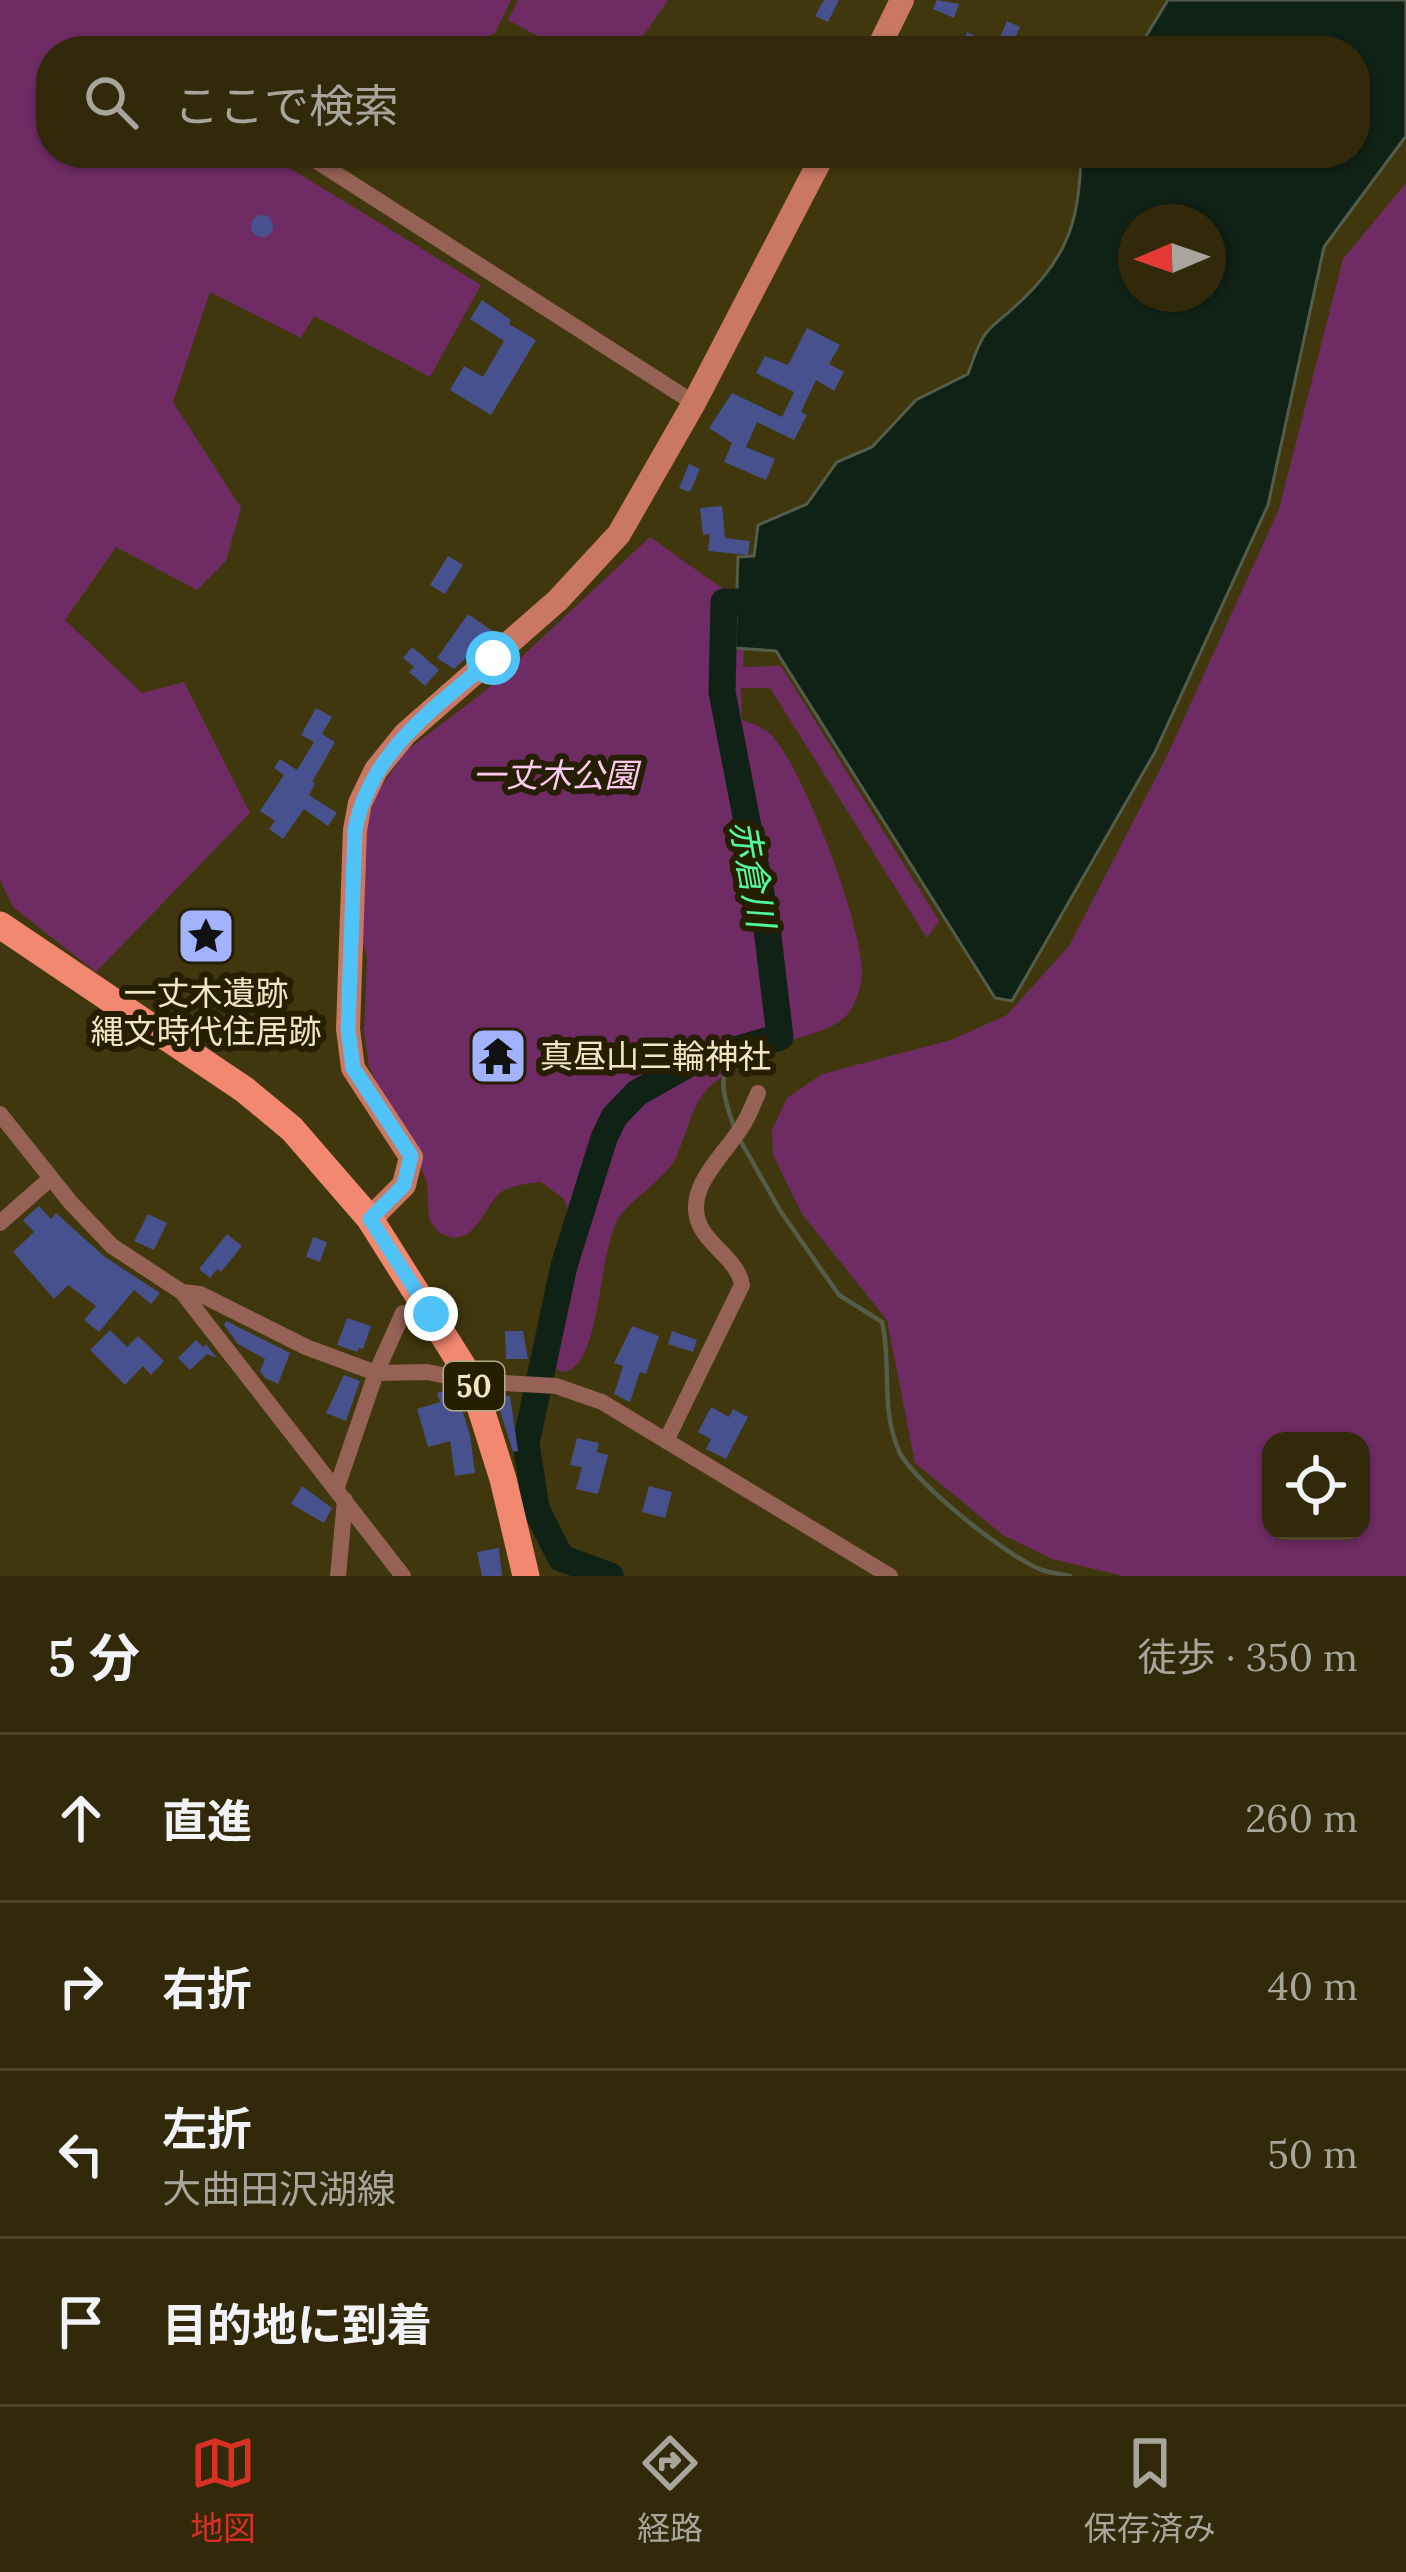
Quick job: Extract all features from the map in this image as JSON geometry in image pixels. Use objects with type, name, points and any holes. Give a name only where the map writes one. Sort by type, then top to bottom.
[{"type":"main road","name":"50","points":[[0,925],[245,1090],[292,1129],[370,1219],[472,1381],[503,1479],[526,1576]]},
{"type":"street","points":[[884,36],[902,0]]},
{"type":"street","points":[[327,168],[694,403]]},
{"type":"street","points":[[370,1219],[404,1185],[411,1156],[353,1068],[349,1007],[360,803],[376,770],[405,734],[493,658],[601,557],[619,534],[694,403],[816,168]]},
{"type":"street","points":[[666,1441],[742,1285],[740,1274],[704,1233],[696,1216],[697,1197],[758,1094]]},
{"type":"street","points":[[0,1114],[112,1246],[182,1292],[403,1576]]},
{"type":"street","points":[[0,1223],[51,1178]]},
{"type":"street","points":[[182,1292],[200,1294],[306,1347],[376,1373],[427,1372],[472,1381],[556,1386],[602,1402],[890,1576]]},
{"type":"street","points":[[338,1576],[341,1493],[376,1373],[403,1312]]},
{"type":"green space","points":[[0,0],[511,0],[495,33],[488,36],[36,36],[36,168],[290,168],[481,285],[430,377],[314,316],[301,338],[210,292],[173,402],[241,508],[226,561],[197,590],[116,547],[65,620],[142,693],[184,682],[250,813],[96,972],[13,907],[0,880]]},
{"type":"green space","points":[[518,0],[668,0],[643,36],[538,36],[508,20]]},
{"type":"green space","points":[[1406,183],[1406,1576],[1124,1576],[1052,1559],[1003,1535],[915,1463],[887,1320],[802,1214],[773,1155],[772,1130],[787,1098],[822,1074],[951,1040],[1007,1015],[1069,946],[1167,756],[1279,509],[1343,259]]},
{"type":"green space","name":"一丈木公園","points":[[650,537],[747,606],[743,667],[781,666],[939,921],[927,938],[770,688],[741,688],[742,720],[766,731],[786,756],[830,851],[860,952],[859,991],[840,1021],[747,1062],[703,1095],[674,1161],[623,1212],[614,1228],[585,1351],[575,1366],[561,1372],[554,1366],[553,1351],[576,1271],[578,1238],[564,1199],[541,1182],[509,1188],[495,1198],[467,1235],[453,1238],[439,1233],[429,1219],[427,1183],[409,1136],[369,1066],[364,1032],[367,956],[360,936],[367,826],[375,796],[406,751],[484,692]]},
{"type":"shaded area","points":[[1168,0],[1406,0],[1406,136],[1324,247],[1268,505],[1155,752],[1012,1001],[995,998],[776,651],[735,648],[738,557],[754,556],[758,525],[807,504],[837,462],[872,447],[916,400],[968,374],[984,336],[1052,266],[1075,215],[1080,168],[1370,168],[1370,36],[1146,36]]},
{"type":"building","points":[[824,0],[839,0],[828,22],[815,16]]},
{"type":"building","points":[[937,0],[959,4],[954,18],[933,9]]},
{"type":"building","points":[[1007,21],[1020,27],[1016,36],[1000,36]]},
{"type":"building","points":[[262,215],[273,226],[262,237],[251,226]]},
{"type":"building","points":[[482,300],[536,340],[491,415],[450,390],[464,366],[483,377],[504,341],[470,319]]},
{"type":"building","points":[[807,328],[840,345],[829,364],[844,372],[834,391],[816,380],[794,440],[757,422],[746,447],[775,459],[766,480],[724,462],[732,443],[709,428],[732,393],[782,417],[794,392],[756,373],[765,356],[788,365]]},
{"type":"building","points":[[689,464],[700,469],[690,492],[679,488]]},
{"type":"building","points":[[722,506],[725,538],[750,541],[748,555],[708,551],[710,534],[703,535],[700,508]]},
{"type":"building","points":[[448,556],[463,565],[445,594],[430,585]]},
{"type":"building","points":[[468,614],[494,632],[454,669],[437,658]]},
{"type":"building","points":[[412,647],[439,670],[425,686],[409,672],[414,667],[403,658]]},
{"type":"building","points":[[316,708],[332,717],[322,734],[335,742],[309,795],[337,813],[328,826],[304,809],[283,839],[269,829],[275,821],[260,811],[284,775],[274,768],[280,759],[297,770],[314,742],[301,735]]},
{"type":"building","points":[[39,1206],[51,1219],[56,1213],[105,1257],[160,1293],[151,1304],[134,1290],[99,1332],[84,1320],[96,1306],[68,1285],[54,1299],[13,1252],[34,1232],[23,1220]]},
{"type":"building","points":[[148,1214],[167,1223],[154,1250],[134,1241]]},
{"type":"building","points":[[227,1234],[242,1246],[210,1278],[199,1269]]},
{"type":"building","points":[[313,1237],[327,1242],[320,1262],[306,1257]]},
{"type":"building","points":[[347,1318],[371,1326],[363,1349],[357,1352],[337,1345]]},
{"type":"building","points":[[226,1321],[290,1353],[278,1384],[265,1378],[260,1371],[265,1359],[238,1344],[224,1325]]},
{"type":"building","points":[[632,1326],[659,1336],[630,1402],[614,1394],[623,1366],[614,1363]]},
{"type":"building","points":[[110,1330],[127,1347],[138,1336],[164,1361],[151,1375],[143,1366],[125,1385],[90,1350]]},
{"type":"building","points":[[505,1331],[523,1331],[528,1359],[506,1359]]},
{"type":"building","points":[[672,1331],[697,1340],[693,1352],[668,1344]]},
{"type":"building","points":[[196,1340],[217,1358],[207,1354],[190,1370],[178,1358]]},
{"type":"building","points":[[344,1375],[360,1381],[346,1421],[326,1413]]},
{"type":"building","points":[[456,1391],[470,1435],[475,1473],[455,1476],[450,1441],[428,1447],[417,1409],[440,1402],[437,1393]]},
{"type":"building","points":[[495,1395],[510,1396],[518,1451],[513,1452]]},
{"type":"building","points":[[711,1407],[729,1417],[733,1409],[748,1417],[726,1459],[706,1449],[711,1439],[698,1432]]},
{"type":"building","points":[[577,1438],[599,1443],[597,1452],[608,1455],[598,1494],[576,1489],[582,1467],[570,1465]]},
{"type":"building","points":[[302,1486],[332,1508],[324,1523],[291,1504]]},
{"type":"building","points":[[649,1486],[672,1492],[665,1518],[642,1512]]},
{"type":"building","points":[[499,1548],[502,1576],[482,1576],[477,1552]]},
{"type":"waterway","name":"赤倉川","points":[[610,1576],[561,1558],[536,1509],[526,1443],[564,1266],[614,1117],[637,1093],[690,1063],[780,1037],[766,920],[722,692],[724,602],[771,602]]},
{"type":"waterway","points":[[732,1050],[724,1089],[735,1129]]},
{"type":"waterway","points":[[740,1140],[781,1212],[839,1295],[882,1322],[890,1419],[908,1465],[942,1500],[1008,1551],[1042,1570],[1070,1576]]},
{"type":"place","name":"一丈木遺跡 縄文時代住居跡","points":[[206,936]]},
{"type":"place","name":"真昼山三輪神社","points":[[498,1056]]},
{"type":"route","points":[[431,1314],[370,1219],[404,1185],[411,1156],[353,1068],[348,1029],[355,830],[360,803],[376,770],[405,734],[493,658]]}]
